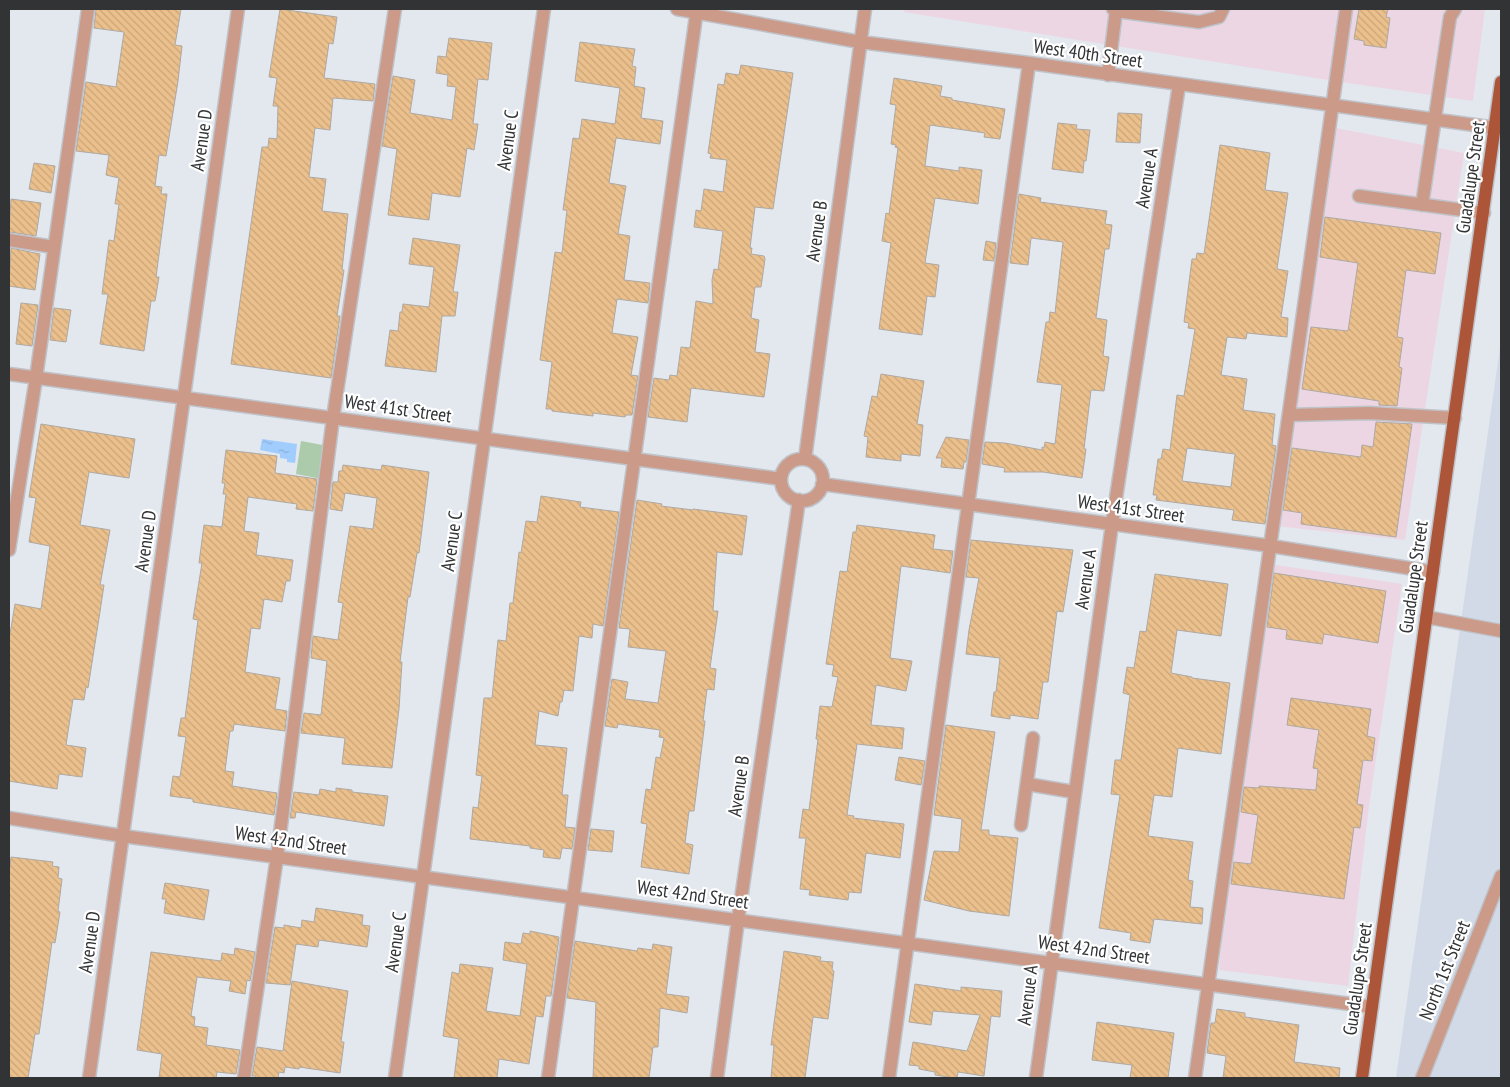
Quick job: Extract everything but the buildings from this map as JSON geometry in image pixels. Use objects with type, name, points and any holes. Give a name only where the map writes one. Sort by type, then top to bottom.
[{"type":"main road","name":"Guadalupe Street","points":[[1362,1078],[1501,82]]},
{"type":"street","points":[[9,550],[36,378],[88,9]]},
{"type":"street","name":"Avenue D","points":[[89,1078],[238,9]]},
{"type":"street","points":[[244,1078],[276,857],[333,418],[395,9]]},
{"type":"street","name":"Avenue C","points":[[395,1078],[544,9]]},
{"type":"street","name":"West 40th Street","points":[[677,9],[696,10],[860,42],[1029,63],[1496,128]]},
{"type":"street","name":"Avenue B","points":[[805,459],[865,9]]},
{"type":"street","points":[[1108,75],[1114,10],[1199,22],[1219,17],[1224,9]]},
{"type":"street","points":[[1195,1078],[1346,9]]},
{"type":"street","points":[[548,1078],[696,10]]},
{"type":"street","points":[[1422,205],[1450,11]]},
{"type":"street","points":[[889,1078],[1029,63]]},
{"type":"street","name":"Avenue A","points":[[1036,1078],[1050,962],[1112,524],[1179,85]]},
{"type":"street","points":[[1359,196],[1484,213]]},
{"type":"street","points":[[9,240],[54,248]]},
{"type":"street","name":"West 41st Street","points":[[9,374],[781,479]]},
{"type":"street","points":[[1289,415],[1369,413],[1455,418]]},
{"type":"street","points":[[805,459],[817,465],[821,471],[822,484],[820,490],[811,498],[799,500],[784,491],[781,479],[786,466],[805,459]]},
{"type":"street","name":"West 41st Street","points":[[822,484],[1271,546],[1433,572]]},
{"type":"street","name":"Avenue B","points":[[716,1078],[799,500]]},
{"type":"street","points":[[1426,617],[1501,631]]},
{"type":"street","points":[[1021,825],[1033,738]]},
{"type":"street","points":[[1027,784],[1074,792]]},
{"type":"street","name":"West 42nd Street","points":[[9,818],[123,836],[1372,1007]]},
{"type":"street","name":"North 1st Street","points":[[1422,1078],[1501,876]]},
{"type":"shaded area","points":[[905,9],[1485,9],[1473,101],[1341,82],[904,12]]},
{"type":"shaded area","points":[[1336,128],[1464,153],[1405,540],[1276,526]]},
{"type":"shaded area","points":[[1501,341],[1501,1078],[1396,1078]]},
{"type":"shaded area","points":[[1270,564],[1402,584],[1369,806],[1348,986],[1219,970],[1226,888]]},
{"type":"green space","points":[[301,441],[328,446],[322,479],[296,474]]},
{"type":"water","points":[[262,439],[297,444],[295,463],[287,462],[287,459],[280,458],[280,454],[260,450]]}]
